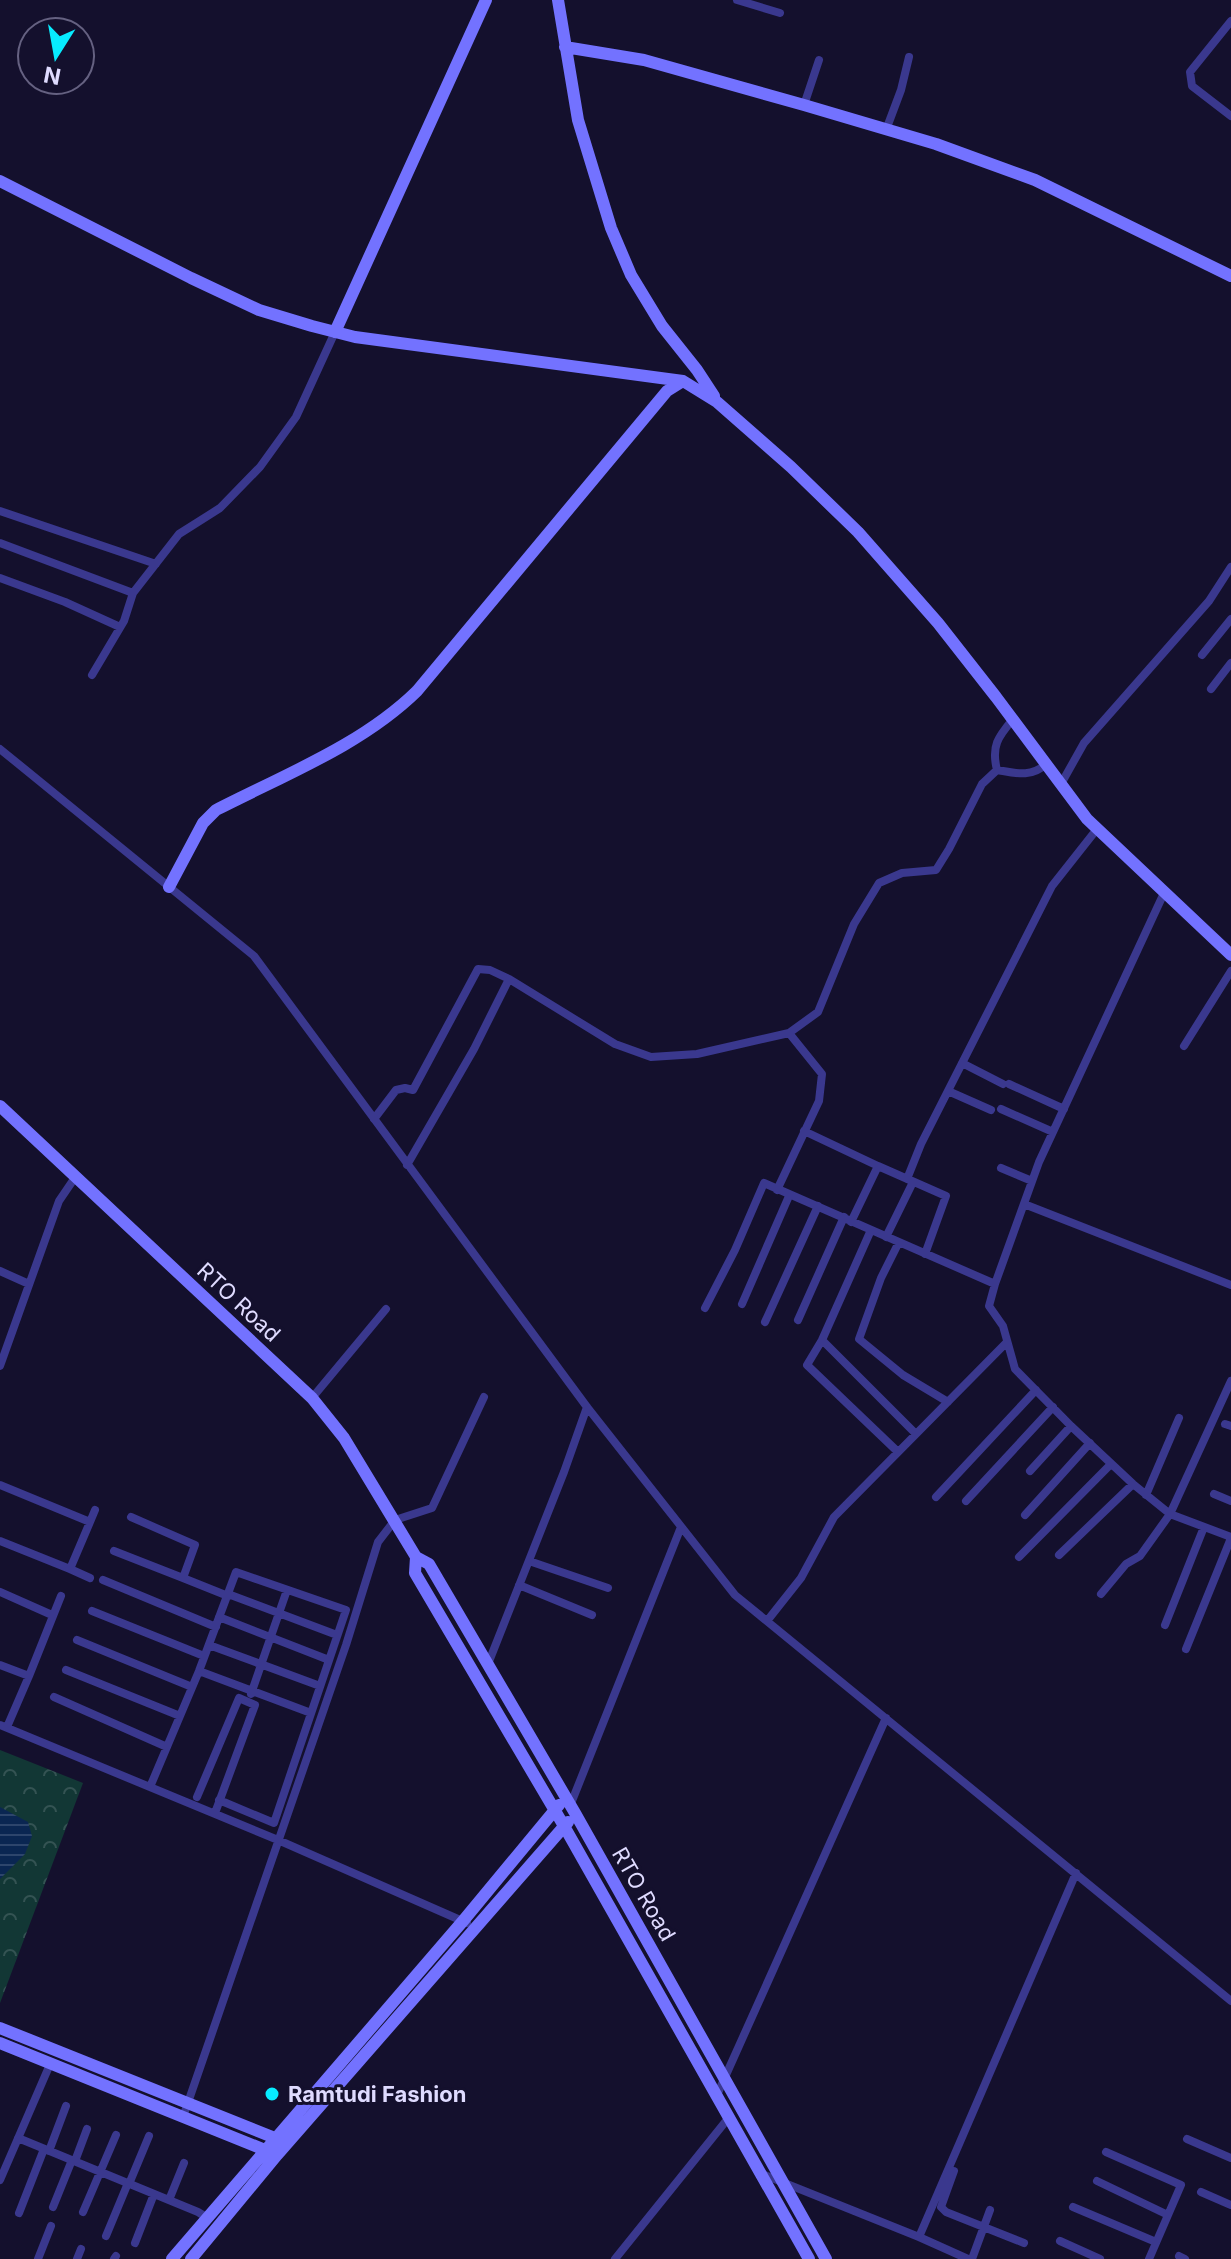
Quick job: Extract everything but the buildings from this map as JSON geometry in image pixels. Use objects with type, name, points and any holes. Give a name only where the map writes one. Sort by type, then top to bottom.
[{"type":"street","points":[[92,675],[120,627],[133,593],[179,534],[220,508],[260,467],[296,417],[486,0]]},
{"type":"street","points":[[558,0],[578,120],[611,228],[631,275],[662,326],[697,370],[717,402]]},
{"type":"street","points":[[737,0],[780,13]]},
{"type":"street","points":[[1231,21],[1190,72],[1192,86],[1231,116]]},
{"type":"street","points":[[565,47],[644,60],[936,144],[1035,180],[1231,276]]},
{"type":"street","points":[[886,130],[909,57]]},
{"type":"street","points":[[804,105],[819,60]]},
{"type":"street","points":[[0,181],[259,310],[355,337],[683,381],[717,402],[858,532],[938,623],[1087,819],[1231,955]]},
{"type":"street","points":[[169,887],[203,823],[216,810],[338,748],[398,710],[667,391],[683,381]]},
{"type":"street","points":[[0,511],[156,564]]},
{"type":"street","points":[[0,543],[133,593]]},
{"type":"street","points":[[1061,784],[1084,743],[1227,582],[1231,567]]},
{"type":"street","points":[[0,578],[120,627]]},
{"type":"street","points":[[1202,655],[1231,619]]},
{"type":"street","points":[[1211,689],[1231,663]]},
{"type":"street","points":[[997,770],[993,754],[1000,735],[1013,719]]},
{"type":"street","points":[[0,749],[254,956],[587,1407],[735,1595],[1231,2001]]},
{"type":"street","points":[[997,770],[1021,775],[1039,771],[1046,764]]},
{"type":"street","points":[[374,1119],[396,1090],[413,1090],[478,969],[490,970],[509,979],[615,1044],[651,1057],[697,1054],[789,1033],[818,1012],[854,924],[879,883],[902,873],[936,870],[982,784],[997,770]]},
{"type":"street","points":[[886,1237],[921,1144],[1052,886],[1097,829]]},
{"type":"street","points":[[1164,893],[1032,1181],[989,1306],[1003,1326],[1015,1369],[1071,1426],[1170,1514],[1231,1537],[1186,1649]]},
{"type":"street","points":[[1184,1046],[1231,971]]},
{"type":"street","points":[[407,1165],[474,1049],[509,979]]},
{"type":"street","points":[[777,1190],[819,1101],[822,1074],[789,1033]]},
{"type":"street","points":[[962,1063],[1064,1109]]},
{"type":"street","points":[[948,1091],[1053,1132]]},
{"type":"street","name":"RTO Road","points":[[0,1106],[312,1398],[344,1438],[416,1557],[429,1564],[726,2077],[826,2259]]},
{"type":"street","points":[[804,1131],[946,1196],[925,1254]]},
{"type":"street","points":[[798,1320],[878,1166]]},
{"type":"street","points":[[1001,1168],[1032,1181]]},
{"type":"street","points":[[0,1366],[59,1201],[76,1176]]},
{"type":"street","points":[[705,1308],[764,1183],[995,1284]]},
{"type":"street","points":[[742,1304],[789,1196]]},
{"type":"street","points":[[1024,1204],[1231,1285]]},
{"type":"street","points":[[765,1322],[818,1206]]},
{"type":"street","points":[[871,1230],[822,1340],[807,1365],[898,1452]]},
{"type":"street","points":[[899,1242],[881,1278],[859,1339],[903,1375],[948,1402]]},
{"type":"street","points":[[0,1271],[29,1284]]},
{"type":"street","points":[[312,1398],[386,1309]]},
{"type":"street","points":[[822,1340],[916,1434]]},
{"type":"street","points":[[767,1621],[801,1578],[834,1517],[1007,1342]]},
{"type":"street","points":[[1101,1594],[1126,1564],[1140,1556],[1170,1514],[1231,1381]]},
{"type":"street","points":[[936,1497],[1036,1390]]},
{"type":"street","points":[[183,2117],[346,1645],[378,1542],[395,1520],[432,1508],[484,1397]]},
{"type":"street","points":[[487,1665],[587,1407]]},
{"type":"street","points":[[966,1501],[1053,1407]]},
{"type":"street","points":[[1146,1495],[1179,1418]]},
{"type":"street","points":[[1030,1471],[1071,1426]]},
{"type":"street","points":[[1025,1515],[1090,1443]]},
{"type":"street","points":[[1019,1557],[1111,1464]]},
{"type":"street","points":[[1059,1555],[1133,1484]]},
{"type":"street","points":[[0,1485],[90,1522]]},
{"type":"street","points":[[1214,1494],[1231,1501]]},
{"type":"street","points":[[70,1569],[95,1510]]},
{"type":"street","points":[[131,1517],[195,1545],[183,1578]]},
{"type":"street","points":[[191,2259],[281,2140],[469,1924],[564,1826],[681,1527]]},
{"type":"street","points":[[1165,1625],[1204,1527]]},
{"type":"street","points":[[0,1541],[90,1578]]},
{"type":"street","points":[[114,1551],[337,1635]]},
{"type":"street","name":"RTO Road","points":[[416,1557],[415,1573],[564,1826],[809,2259]]},
{"type":"street","points":[[529,1561],[608,1588]]},
{"type":"street","points":[[150,1787],[199,1671],[236,1572],[346,1610],[274,1823],[219,1800]]},
{"type":"street","points":[[103,1580],[216,1627]]},
{"type":"street","points":[[519,1585],[592,1615]]},
{"type":"street","points":[[249,1702],[287,1590]]},
{"type":"street","points":[[0,1592],[52,1615]]},
{"type":"street","points":[[61,1596],[29,1676],[3,1726],[215,1813],[469,1924]]},
{"type":"street","points":[[92,1611],[204,1656]]},
{"type":"street","points":[[219,1617],[329,1660]]},
{"type":"street","points":[[77,1640],[192,1687]]},
{"type":"street","points":[[209,1645],[320,1686]]},
{"type":"street","points":[[0,1665],[29,1676]]},
{"type":"street","points":[[66,1670],[180,1716]]},
{"type":"street","points":[[199,1671],[311,1713]]},
{"type":"street","points":[[54,1697],[167,1747]]},
{"type":"street","points":[[197,1797],[239,1698],[255,1705],[215,1813]]},
{"type":"street","points":[[717,2095],[886,1718]]},
{"type":"street","points":[[510,1733],[524,1727]]},
{"type":"street","points":[[469,1924],[555,1811],[570,1805]]},
{"type":"street","points":[[919,2237],[1076,1873]]},
{"type":"street","points":[[0,2028],[281,2140]]},
{"type":"street","points":[[0,2043],[270,2153]]},
{"type":"street","points":[[0,2180],[51,2062]]},
{"type":"street","points":[[615,2259],[740,2104]]},
{"type":"street","points":[[19,2213],[66,2106]]},
{"type":"street","points":[[53,2207],[87,2129]]},
{"type":"street","points":[[83,2212],[116,2135]]},
{"type":"street","points":[[106,2236],[149,2136]]},
{"type":"street","points":[[18,2138],[206,2217]]},
{"type":"street","points":[[1187,2139],[1231,2158]]},
{"type":"street","points":[[1106,2152],[1181,2185],[1149,2259]]},
{"type":"street","points":[[172,2259],[206,2217],[270,2153]]},
{"type":"street","points":[[169,2200],[184,2163]]},
{"type":"street","points":[[954,2171],[941,2207],[946,2212],[1024,2243]]},
{"type":"street","points":[[759,2173],[970,2259],[990,2210]]},
{"type":"street","points":[[1097,2181],[1168,2215]]},
{"type":"street","points":[[1201,2192],[1231,2205]]},
{"type":"street","points":[[135,2243],[154,2194]]},
{"type":"street","points":[[1073,2207],[1156,2242]]},
{"type":"street","points":[[38,2259],[51,2226]]},
{"type":"street","points":[[1060,2241],[1100,2259]]},
{"type":"street","points":[[77,2259],[81,2249]]},
{"type":"green space","points":[[0,1750],[83,1783],[0,2003]]},
{"type":"water","points":[[0,1807],[28,1822],[32,1836],[25,1854],[0,1879]]},
{"type":"place","name":"Ramtudi Fashion","points":[[272,2094]]}]
